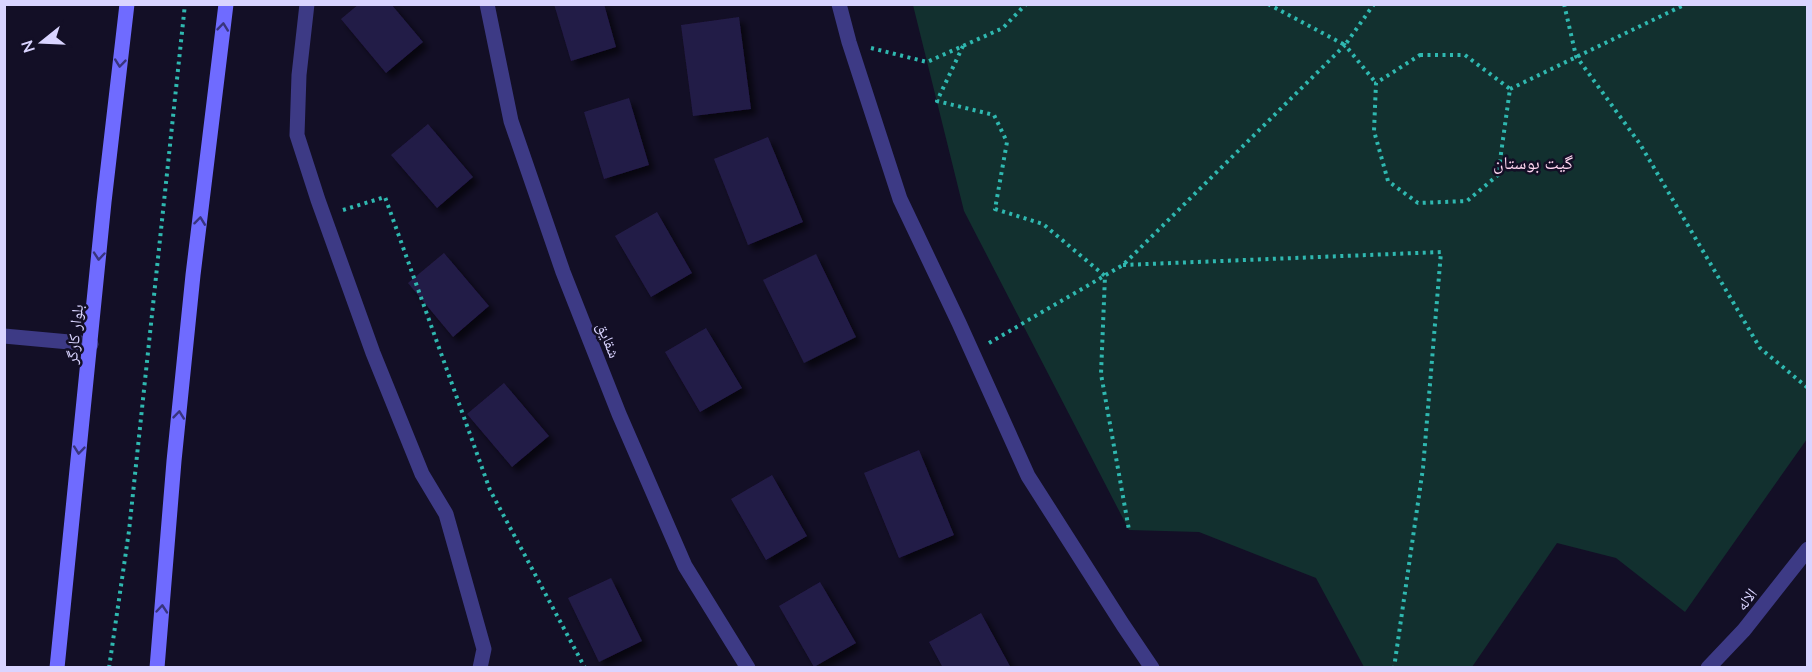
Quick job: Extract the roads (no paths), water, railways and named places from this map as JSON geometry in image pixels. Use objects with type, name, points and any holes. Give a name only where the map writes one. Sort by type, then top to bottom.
[{"type":"main road","name":"بلوار کارگر","points":[[60,664],[104,202],[127,4]]},
{"type":"main road","points":[[156,665],[180,403],[226,4]]},
{"type":"street","points":[[308,4],[299,75],[297,135],[369,343],[417,463],[446,514],[484,649],[480,668]]},
{"type":"street","name":"شقایق","points":[[487,4],[511,121],[563,272],[619,414],[685,566],[748,668]]},
{"type":"street","points":[[839,4],[849,42],[900,199],[973,352],[1028,476],[1152,668]]},
{"type":"street","points":[[4,336],[91,344]]},
{"type":"street","name":"الاله","points":[[1708,668],[1744,630],[1808,549]]},
{"type":"district","name":"گیت بوستان","points":[[1533,163]]}]
